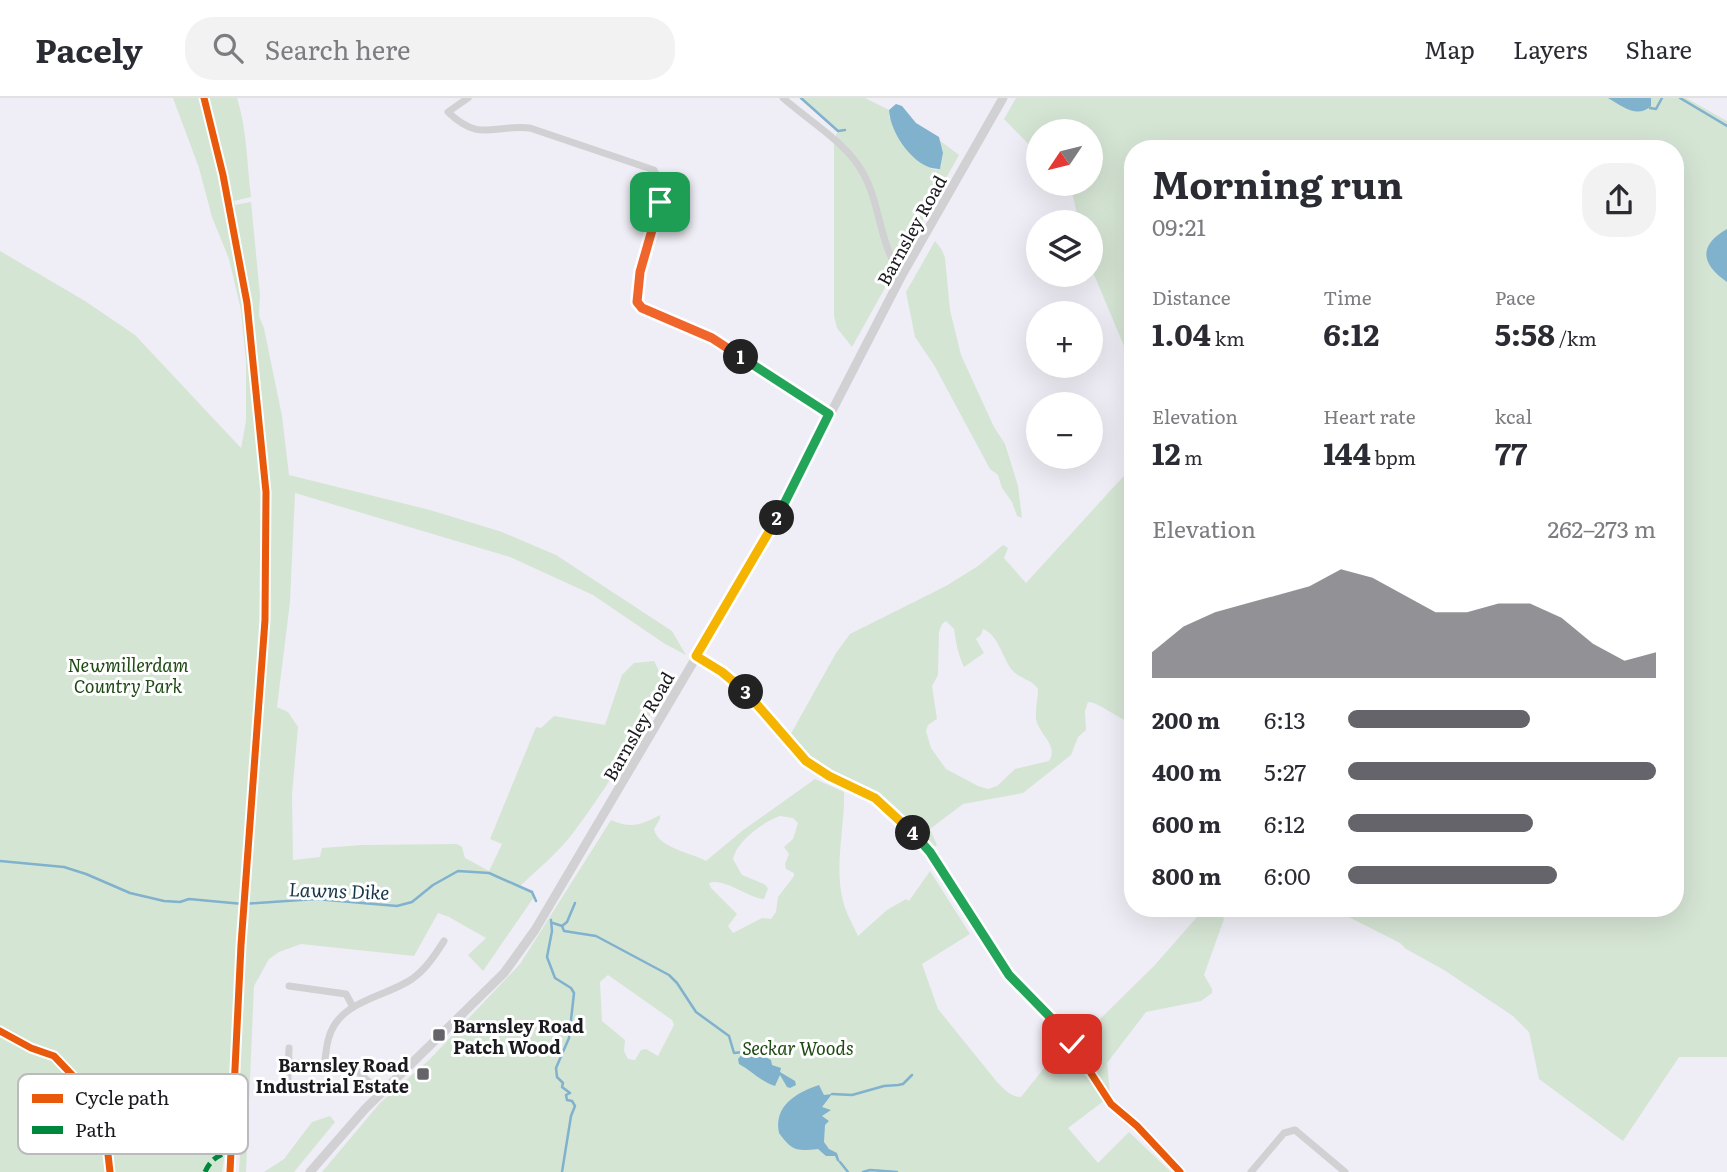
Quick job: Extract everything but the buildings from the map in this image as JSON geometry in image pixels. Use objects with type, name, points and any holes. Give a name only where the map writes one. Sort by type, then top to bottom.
[{"type":"main road","name":"Barnsley Road","points":[[310,1172],[381,1093],[504,973],[520,953],[613,801],[766,539],[902,275],[1003,98]]},
{"type":"street","points":[[468,98],[448,112],[468,127],[479,131],[530,128],[653,170],[661,184],[660,202],[640,272],[637,302],[642,308],[712,338],[829,414]]},
{"type":"street","points":[[783,98],[851,155],[863,172],[891,261],[902,275]]},
{"type":"street","points":[[696,656],[739,685],[806,761],[829,776],[875,798],[912,831],[930,852],[1009,975],[1053,1020],[1072,1044],[1111,1104],[1137,1126],[1180,1172]]},
{"type":"street","points":[[324,1065],[331,1031],[353,1007],[409,981],[430,962],[444,941]]},
{"type":"street","points":[[289,986],[346,994],[353,1007]]},
{"type":"street","points":[[288,1079],[289,1048]]},
{"type":"street","points":[[289,1062],[354,1068],[381,1093]]},
{"type":"street","points":[[1251,1172],[1284,1133],[1295,1130],[1345,1172]]},
{"type":"green space","name":"Newmillerdam Country Park","points":[[173,98],[237,98],[245,135],[251,197],[234,201],[235,205],[251,202],[260,295],[259,316],[264,328],[282,416],[289,475],[430,510],[502,532],[556,555],[672,631],[686,655],[665,644],[593,595],[510,557],[295,493],[290,602],[277,707],[288,712],[298,727],[292,795],[293,860],[320,857],[322,848],[457,844],[462,847],[465,858],[489,871],[502,844],[490,839],[536,727],[541,728],[554,716],[605,725],[622,675],[634,663],[654,661],[667,687],[586,816],[554,854],[520,886],[532,892],[534,897],[483,971],[468,955],[486,938],[438,913],[414,956],[301,944],[269,959],[254,986],[248,1126],[248,1074],[18,1074],[18,1154],[225,1154],[222,1172],[0,1172],[0,251],[85,301],[135,335],[241,448],[246,421],[246,362],[241,310],[229,259],[212,217],[199,168]]},
{"type":"green space","points":[[801,98],[865,98],[889,110],[889,117],[930,168],[936,170],[941,167],[943,153],[939,140],[959,155],[852,347],[837,328],[834,316],[834,140],[838,131]]},
{"type":"green space","points":[[1016,98],[1686,98],[1727,121],[1727,1057],[1679,1057],[1623,1141],[1539,1079],[1529,1032],[1513,1016],[1400,943],[1349,917],[1684,917],[1684,140],[1124,140],[1124,346],[1099,287],[1103,287],[1103,210],[1076,210],[1073,196],[1103,196],[1103,119],[1026,119],[1026,142],[1004,119]]},
{"type":"green space","points":[[935,241],[945,258],[950,310],[961,355],[994,427],[1005,444],[1018,486],[1022,518],[1017,516],[998,475],[990,469],[934,365],[915,337],[906,292]]},
{"type":"green space","points":[[1124,476],[1124,719],[1088,702],[1085,711],[1086,730],[1078,737],[1071,755],[1023,793],[963,804],[930,829],[937,845],[930,852],[894,813],[806,761],[788,739],[836,653],[850,634],[946,586],[978,566],[1003,545],[1008,548],[1004,558],[1026,583]],"holes":[[[946,621],[954,629],[964,667],[984,653],[976,639],[983,629],[996,641],[1011,669],[1038,689],[1036,719],[1052,750],[1049,761],[1015,769],[997,786],[988,789],[946,769],[931,748],[926,731],[928,725],[937,719],[932,686],[938,675],[939,632]]]},
{"type":"green space","name":"Seckar Woods","points":[[815,779],[844,792],[840,887],[846,910],[858,936],[887,910],[906,899],[909,901],[930,871],[970,934],[922,964],[938,1009],[997,1082],[1017,1097],[1021,1097],[1048,1063],[1045,1053],[1056,1039],[1105,1100],[1068,1128],[1098,1163],[1129,1132],[1171,1172],[322,1172],[380,1103],[430,1059],[520,964],[611,820],[636,825],[660,815],[654,829],[662,841],[706,861],[742,831]],"holes":[[[780,816],[793,818],[798,823],[793,839],[784,847],[789,854],[786,869],[794,873],[794,876],[778,897],[776,912],[771,919],[762,918],[733,933],[728,926],[737,914],[709,883],[728,885],[764,899],[768,888],[742,875],[733,859],[735,852],[752,833]],[[608,975],[672,1020],[674,1025],[658,1056],[646,1049],[641,1050],[635,1060],[628,1059],[624,1051],[625,1040],[602,1021],[600,982]]]},
{"type":"green space","points":[[1197,917],[1223,917],[1204,975],[1212,993],[1201,1001],[1146,1012],[1107,1063],[1111,1104],[1072,1044],[1080,1031],[1096,1023],[1154,966]]},
{"type":"green space","points":[[330,1116],[335,1122],[294,1172],[264,1172],[284,1159],[312,1122]]},
{"type":"green space","name":"Newmillerdam Country Park","points":[[240,1154],[247,1154],[246,1172],[239,1172]]},
{"type":"water","points":[[1608,98],[1651,98],[1651,106],[1646,110],[1635,111]]},
{"type":"water","points":[[896,104],[902,106],[916,123],[939,137],[943,153],[940,169],[931,168],[913,157],[899,139],[889,110]]},
{"type":"water","points":[[1727,229],[1727,282],[1712,269],[1706,256],[1711,242]]},
{"type":"water","points":[[746,1049],[771,1060],[772,1065],[781,1068],[780,1072],[795,1081],[796,1085],[787,1087],[780,1075],[775,1086],[739,1064],[738,1059]]},
{"type":"water","points":[[819,1085],[824,1095],[832,1094],[822,1107],[831,1110],[822,1116],[829,1121],[825,1125],[824,1142],[829,1149],[837,1153],[840,1162],[835,1156],[826,1156],[818,1149],[796,1149],[779,1133],[780,1115],[788,1102]]},
{"type":"waterway","points":[[801,98],[838,131],[845,130]]},
{"type":"waterway","points":[[1650,108],[1656,109],[1662,98]]},
{"type":"waterway","points":[[1680,98],[1727,126]]},
{"type":"waterway","name":"Lawns Dike","points":[[0,861],[64,867],[130,893],[164,901],[180,902],[189,899],[243,904],[316,899],[397,906],[412,902],[433,885],[458,871],[489,873],[532,892],[536,901]]},
{"type":"waterway","points":[[562,926],[567,922],[575,903]]},
{"type":"waterway","name":"Lawns Dike","points":[[551,920],[552,931],[547,957],[555,978],[574,993],[569,1038],[556,1068],[557,1077],[563,1083],[562,1087],[570,1093],[566,1095],[567,1100],[572,1101],[575,1106],[562,1172]]},
{"type":"waterway","points":[[553,923],[562,926],[564,931],[596,936],[669,975],[696,1012],[729,1036],[734,1053],[743,1052]]},
{"type":"waterway","points":[[832,1094],[852,1095],[903,1084],[912,1075]]},
{"type":"waterway","points":[[840,1162],[848,1172]]},
{"type":"waterway","points":[[863,1172],[897,1172]]},
{"type":"marked path","points":[[205,1172],[210,1164],[223,1154]]},
{"type":"cycle path","points":[[204,98],[223,175],[247,303],[266,492],[265,620],[241,945],[235,1074]]},
{"type":"cycle path","points":[[697,656],[739,685],[806,761],[829,776],[875,798],[912,831],[930,852],[1009,975],[1053,1020],[1072,1044],[1111,1104],[1137,1126],[1180,1172]]},
{"type":"cycle path","points":[[0,1031],[31,1048],[54,1056],[71,1074]]},
{"type":"cycle path","points":[[108,1154],[110,1172]]},
{"type":"cycle path","points":[[230,1172],[231,1154]]},
{"type":"place","name":"Barnsley Road Patch Wood","points":[[439,1035]]},
{"type":"place","name":"Barnsley Road Industrial Estate","points":[[423,1074]]},
{"type":"route","points":[[660,202],[640,272],[637,302],[642,308],[712,338],[829,414],[766,539],[696,656],[739,685],[806,761],[829,776],[875,798],[912,831],[930,852],[1009,975],[1053,1020],[1072,1044]]}]
